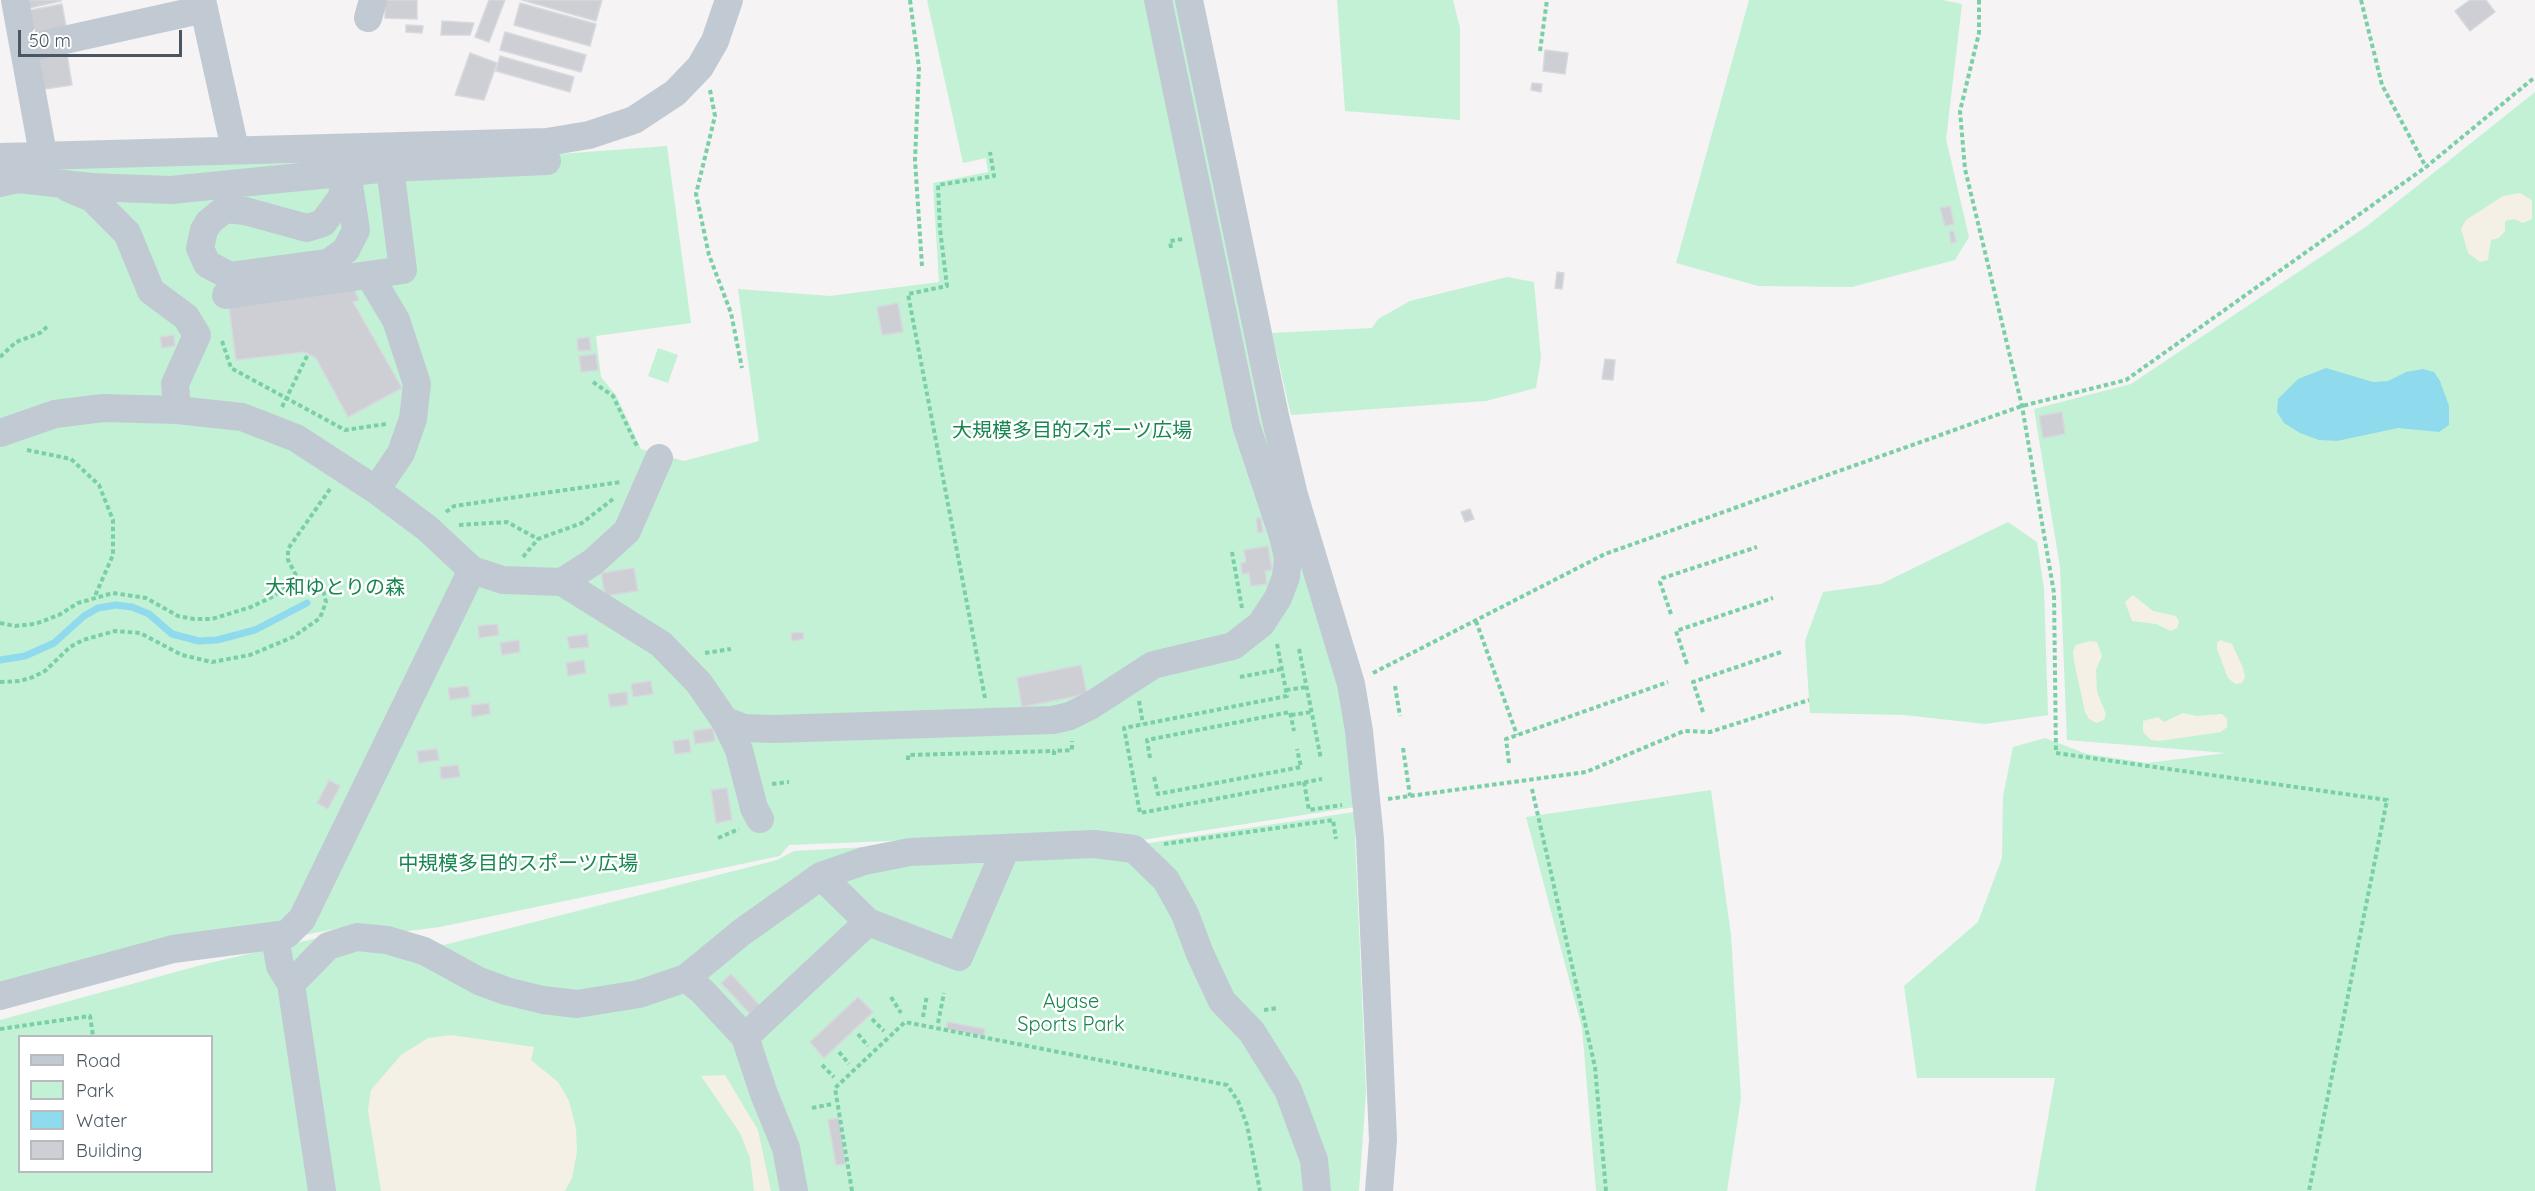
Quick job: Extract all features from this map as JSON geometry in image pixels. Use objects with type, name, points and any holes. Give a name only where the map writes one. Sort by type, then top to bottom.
[{"type":"street","points":[[15,0],[43,154]]},
{"type":"street","points":[[0,183],[18,179],[171,190],[348,159],[547,142],[589,135],[634,120],[675,93],[700,67],[715,41],[729,0]]},
{"type":"street","points":[[725,721],[744,728],[774,729],[1053,720],[1070,716],[1153,665],[1233,646],[1260,624],[1256,609],[1278,598],[1286,577],[1288,558],[1283,536],[1246,425],[1158,0]]},
{"type":"street","points":[[1189,0],[1275,416],[1294,495],[1351,684],[1359,730],[1370,839],[1383,1140],[1378,1191]]},
{"type":"street","points":[[24,49],[203,5],[235,149]]},
{"type":"street","points":[[0,157],[235,149],[348,159],[390,168],[547,161]]},
{"type":"street","points":[[348,159],[356,230],[346,250],[328,263],[230,276],[207,264],[200,248],[204,230],[209,222],[225,209],[245,210],[307,228],[323,223],[342,197],[348,159]]},
{"type":"street","points":[[226,295],[403,270],[390,168]]},
{"type":"street","points":[[55,183],[92,198],[127,233],[151,291],[186,317],[197,335],[175,384],[177,410]]},
{"type":"street","points":[[369,275],[396,320],[417,384],[413,419],[400,453],[376,490]]},
{"type":"street","points":[[9,442],[55,414],[103,408],[177,410],[242,417],[296,438],[376,490],[427,528],[472,570],[503,580],[562,582],[661,644],[699,683],[725,721],[739,750],[754,808],[760,819]]},
{"type":"street","points":[[562,582],[593,562],[627,531],[659,458]]},
{"type":"street","points":[[0,996],[173,949],[287,934],[302,919],[472,570]]},
{"type":"street","points":[[291,984],[328,946],[357,938],[387,940],[424,951],[479,981],[543,1000],[577,1004],[639,994],[686,978],[742,932],[821,876],[864,861],[910,852],[1094,844],[1134,849],[1166,880],[1185,914],[1200,954],[1222,1001],[1252,1032],[1288,1090],[1314,1160],[1317,1191]]},
{"type":"street","points":[[821,876],[868,922],[959,957],[1006,848]]},
{"type":"street","points":[[745,1037],[868,922]]},
{"type":"street","points":[[275,937],[280,966],[291,984],[322,1191]]},
{"type":"street","points":[[686,978],[702,991],[745,1037],[764,1094],[786,1148],[794,1191]]},
{"type":"path","points":[[910,0],[919,68],[915,160],[922,266]]},
{"type":"path","points":[[1540,51],[1548,0]]},
{"type":"path","points":[[1979,0],[1979,33],[1960,111],[1965,169],[2022,406],[2054,593],[2056,753],[2387,800],[2309,1191]]},
{"type":"path","points":[[2361,0],[2382,85],[2426,167]]},
{"type":"path","points":[[700,67],[708,81],[715,116],[696,194],[709,255],[731,313],[742,368]]},
{"type":"path","points":[[1351,684],[1605,554],[2022,406],[2126,380],[2426,167],[2535,77]]},
{"type":"path","points":[[990,152],[994,176],[938,185],[940,229],[947,286],[908,294],[990,723]]},
{"type":"path","points":[[0,357],[16,342],[40,333],[49,325]]},
{"type":"path","points":[[197,335],[218,332],[231,368],[345,430],[413,419]]},
{"type":"path","points":[[272,427],[308,354]]},
{"type":"path","points":[[593,382],[613,396],[647,469],[659,458]]},
{"type":"path","points":[[9,442],[28,450],[71,459],[99,485],[113,520],[113,555],[95,596]]},
{"type":"path","points":[[0,682],[20,681],[33,677],[45,671],[70,647],[83,640],[115,631],[140,633],[182,655],[213,662],[250,655],[293,637],[320,618],[326,602],[323,590],[298,579],[288,560],[288,549],[344,469]]},
{"type":"path","points":[[427,528],[454,506],[625,482]]},
{"type":"path","points":[[503,580],[538,539],[582,523],[618,494]]},
{"type":"path","points":[[427,528],[507,522],[538,539]]},
{"type":"path","points":[[1671,614],[1660,582],[1662,578],[1757,546]]},
{"type":"path","points":[[1232,552],[1282,669],[1287,696],[1124,728],[1140,813],[1322,779]]},
{"type":"path","points":[[0,623],[15,626],[35,624],[95,596],[128,594],[146,598],[178,616],[212,619],[251,607],[274,596],[298,579]]},
{"type":"path","points":[[1687,664],[1676,631],[1773,598]]},
{"type":"path","points":[[1476,621],[1517,735]]},
{"type":"path","points":[[1299,649],[1321,759]]},
{"type":"path","points":[[1703,712],[1693,682],[1781,652]]},
{"type":"path","points":[[1240,676],[1282,669]]},
{"type":"path","points":[[1509,763],[1506,739],[1668,682]]},
{"type":"path","points":[[1395,686],[1400,716]]},
{"type":"path","points":[[1286,690],[1307,687]]},
{"type":"path","points":[[1304,782],[1309,810],[1586,772],[1684,731],[1710,732],[1809,700]]},
{"type":"path","points":[[1139,702],[1143,724]]},
{"type":"path","points":[[1150,758],[1147,740],[1290,712],[1291,715],[1312,712]]},
{"type":"path","points":[[1291,715],[1294,731]]},
{"type":"path","points":[[908,760],[908,755],[1054,753],[1072,750],[1071,736]]},
{"type":"path","points":[[1403,748],[1410,796]]},
{"type":"path","points":[[1154,777],[1158,794],[1301,767],[1297,749]]},
{"type":"path","points":[[1532,789],[1595,1067],[1606,1191]]},
{"type":"path","points":[[1134,849],[1333,820],[1336,839]]},
{"type":"path","points":[[938,1023],[944,993]]},
{"type":"path","points":[[923,1017],[927,995]]},
{"type":"path","points":[[891,997],[901,1013]]},
{"type":"path","points":[[0,1029],[90,1016],[93,1035]]},
{"type":"path","points":[[872,1019],[884,1031]]},
{"type":"path","points":[[852,1191],[835,1088],[905,1022],[1227,1085],[1238,1101],[1246,1125],[1260,1191]]},
{"type":"path","points":[[858,1034],[868,1046]]},
{"type":"path","points":[[839,1052],[849,1064]]},
{"type":"path","points":[[822,1065],[834,1077]]},
{"type":"path","points":[[812,1108],[832,1104]]},
{"type":"green space","name":"大和ゆとりの森","points":[[927,0],[1177,0],[1335,663],[1351,749],[1355,807],[1135,841],[1086,833],[789,845],[780,856],[440,927],[400,932],[357,925],[193,956],[0,1009],[0,166],[546,155],[667,146],[691,323],[596,336],[601,377],[616,395],[641,449],[684,461],[759,441],[738,289],[830,296],[939,282],[933,183],[988,172],[986,158],[963,163]]},
{"type":"green space","points":[[1337,0],[1453,0],[1460,28],[1460,120],[1345,111]]},
{"type":"green space","points":[[1749,0],[1942,0],[1962,4],[1946,139],[1969,237],[1955,260],[1852,287],[1758,286],[1676,263]]},
{"type":"green space","points":[[2535,92],[2535,1191],[2035,1191],[2055,1078],[1917,1078],[1904,986],[1978,922],[2002,858],[2003,796],[2013,747],[2045,738],[2087,754],[2147,763],[2226,753],[2067,740],[2060,567],[2034,409],[2131,384],[2367,226]]},
{"type":"green space","points":[[1507,277],[1534,282],[1541,358],[1536,388],[1486,401],[1291,415],[1272,333],[1372,328],[1378,319],[1410,301]]},
{"type":"green space","points":[[658,348],[678,355],[668,383],[648,376]]},
{"type":"green space","points":[[2008,522],[2037,542],[2044,589],[2048,715],[1985,724],[1904,715],[1810,713],[1805,641],[1823,592],[1881,584]]},
{"type":"green space","points":[[1711,790],[1731,935],[1741,1098],[1727,1191],[1596,1191],[1582,1028],[1526,817]]},
{"type":"green space","name":"Ayase Sports Park","points":[[1354,812],[1366,1092],[1359,1191],[0,1191],[0,1020],[205,964],[361,928],[444,945],[777,860],[794,851],[1083,835],[1136,845]]},
{"type":"sand","points":[[2520,193],[2532,200],[2532,219],[2523,223],[2514,219],[2505,221],[2505,231],[2499,238],[2491,240],[2488,260],[2480,262],[2468,253],[2461,229],[2466,220],[2503,196]]},
{"type":"sand","points":[[2133,595],[2153,611],[2176,616],[2179,622],[2177,628],[2171,631],[2156,624],[2132,621],[2125,602]]},
{"type":"sand","points":[[2220,640],[2232,644],[2243,668],[2245,677],[2242,683],[2235,684],[2228,678],[2217,649],[2217,643]]},
{"type":"sand","points":[[2090,641],[2097,642],[2102,656],[2096,670],[2097,692],[2106,714],[2104,720],[2097,723],[2089,719],[2085,712],[2073,651],[2076,645]]},
{"type":"sand","points":[[2183,713],[2196,716],[2222,714],[2227,719],[2227,727],[2221,732],[2159,741],[2151,740],[2143,732],[2143,721],[2158,717],[2164,722]]},
{"type":"sand","points":[[451,1035],[534,1047],[531,1060],[558,1082],[569,1101],[576,1128],[577,1152],[572,1178],[565,1191],[381,1191],[368,1110],[371,1090],[401,1055],[428,1038]]},
{"type":"sand","points":[[725,1075],[758,1130],[771,1191],[754,1191],[750,1158],[740,1133],[701,1076]]},
{"type":"water","points":[[2326,368],[2373,382],[2388,381],[2406,372],[2423,369],[2434,372],[2440,381],[2449,406],[2449,425],[2439,432],[2398,428],[2337,441],[2319,440],[2300,433],[2284,423],[2277,412],[2278,399],[2298,379]]},
{"type":"building","points":[[23,0],[61,0],[61,1],[25,9]]},
{"type":"building","points":[[385,0],[417,0],[417,19],[385,18]]},
{"type":"building","points":[[489,0],[505,0],[489,42],[475,37]]},
{"type":"building","points":[[522,0],[602,0],[596,21]]},
{"type":"building","points":[[2470,0],[2486,0],[2495,12],[2470,31],[2455,11]]},
{"type":"building","points":[[520,3],[596,24],[590,46],[514,25]]},
{"type":"building","points":[[62,4],[66,27],[30,34],[26,11]]},
{"type":"building","points":[[442,21],[474,23],[470,35],[441,35]]},
{"type":"building","points":[[406,25],[423,26],[422,33],[406,32]]},
{"type":"building","points":[[505,32],[586,55],[581,72],[500,50]]},
{"type":"building","points":[[1545,50],[1568,53],[1565,74],[1543,71]]},
{"type":"building","points":[[470,53],[497,63],[484,100],[455,95]]},
{"type":"building","points":[[67,54],[72,85],[45,89],[33,60]]},
{"type":"building","points":[[500,56],[574,77],[570,92],[496,71]]},
{"type":"building","points":[[1532,83],[1542,84],[1541,92],[1531,90]]},
{"type":"building","points":[[1950,206],[1954,224],[1945,226],[1940,208]]},
{"type":"building","points":[[1954,231],[1956,242],[1951,243],[1949,232]]},
{"type":"building","points":[[1557,272],[1564,273],[1562,289],[1555,288]]},
{"type":"building","points":[[354,289],[359,300],[353,302],[402,388],[348,417],[316,358],[304,352],[236,360],[228,299]]},
{"type":"building","points":[[898,303],[903,332],[882,335],[877,307]]},
{"type":"building","points":[[174,335],[175,346],[162,348],[160,337]]},
{"type":"building","points":[[589,337],[591,350],[578,351],[577,339]]},
{"type":"building","points":[[596,354],[598,370],[581,372],[579,356]]},
{"type":"building","points":[[1605,359],[1615,360],[1613,380],[1602,379]]},
{"type":"building","points":[[2062,412],[2065,434],[2043,438],[2039,416]]},
{"type":"building","points":[[1470,509],[1474,519],[1465,522],[1461,512]]},
{"type":"building","points":[[1256,518],[1261,518],[1263,532],[1258,533]]},
{"type":"building","points":[[1268,546],[1272,570],[1265,571],[1267,584],[1251,586],[1249,573],[1242,574],[1241,563],[1246,562],[1244,550]]},
{"type":"building","points":[[634,568],[638,591],[605,596],[601,573]]},
{"type":"building","points":[[497,624],[499,635],[479,638],[478,626]]},
{"type":"building","points":[[803,632],[804,639],[792,641],[791,633]]},
{"type":"building","points":[[587,634],[589,647],[570,649],[567,637]]},
{"type":"building","points":[[519,640],[520,652],[502,655],[500,643]]},
{"type":"building","points":[[584,660],[586,673],[568,676],[566,663]]},
{"type":"building","points":[[1081,665],[1087,694],[1022,707],[1017,678]]},
{"type":"building","points":[[651,681],[653,694],[633,697],[631,684]]},
{"type":"building","points":[[468,686],[470,697],[450,700],[448,688]]},
{"type":"building","points":[[627,692],[628,705],[610,707],[608,694]]},
{"type":"building","points":[[489,703],[490,714],[472,717],[471,705]]},
{"type":"building","points":[[713,728],[715,741],[695,744],[693,731]]},
{"type":"building","points":[[689,739],[691,752],[675,754],[673,741]]},
{"type":"building","points":[[437,749],[439,760],[419,763],[417,751]]},
{"type":"building","points":[[458,765],[460,777],[441,779],[440,767]]},
{"type":"building","points":[[329,780],[340,786],[328,809],[317,803]]},
{"type":"building","points":[[727,788],[732,820],[716,823],[711,790]]},
{"type":"building","points":[[731,974],[763,1009],[753,1017],[721,983]]},
{"type":"building","points":[[858,997],[873,1012],[824,1058],[810,1042]]},
{"type":"building","points":[[948,1022],[985,1029],[984,1036],[946,1029]]},
{"type":"building","points":[[839,1118],[846,1164],[836,1165],[828,1120]]},
{"type":"waterway","points":[[0,660],[25,656],[54,643],[84,616],[98,608],[116,605],[132,607],[149,614],[172,634],[199,641],[217,640],[255,630],[307,603]]},
{"type":"park label","name":"大規模多目的スポーツ広場","points":[[1072,431]]},
{"type":"park label","name":"中規模多目的スポーツ広場","points":[[518,864]]}]
